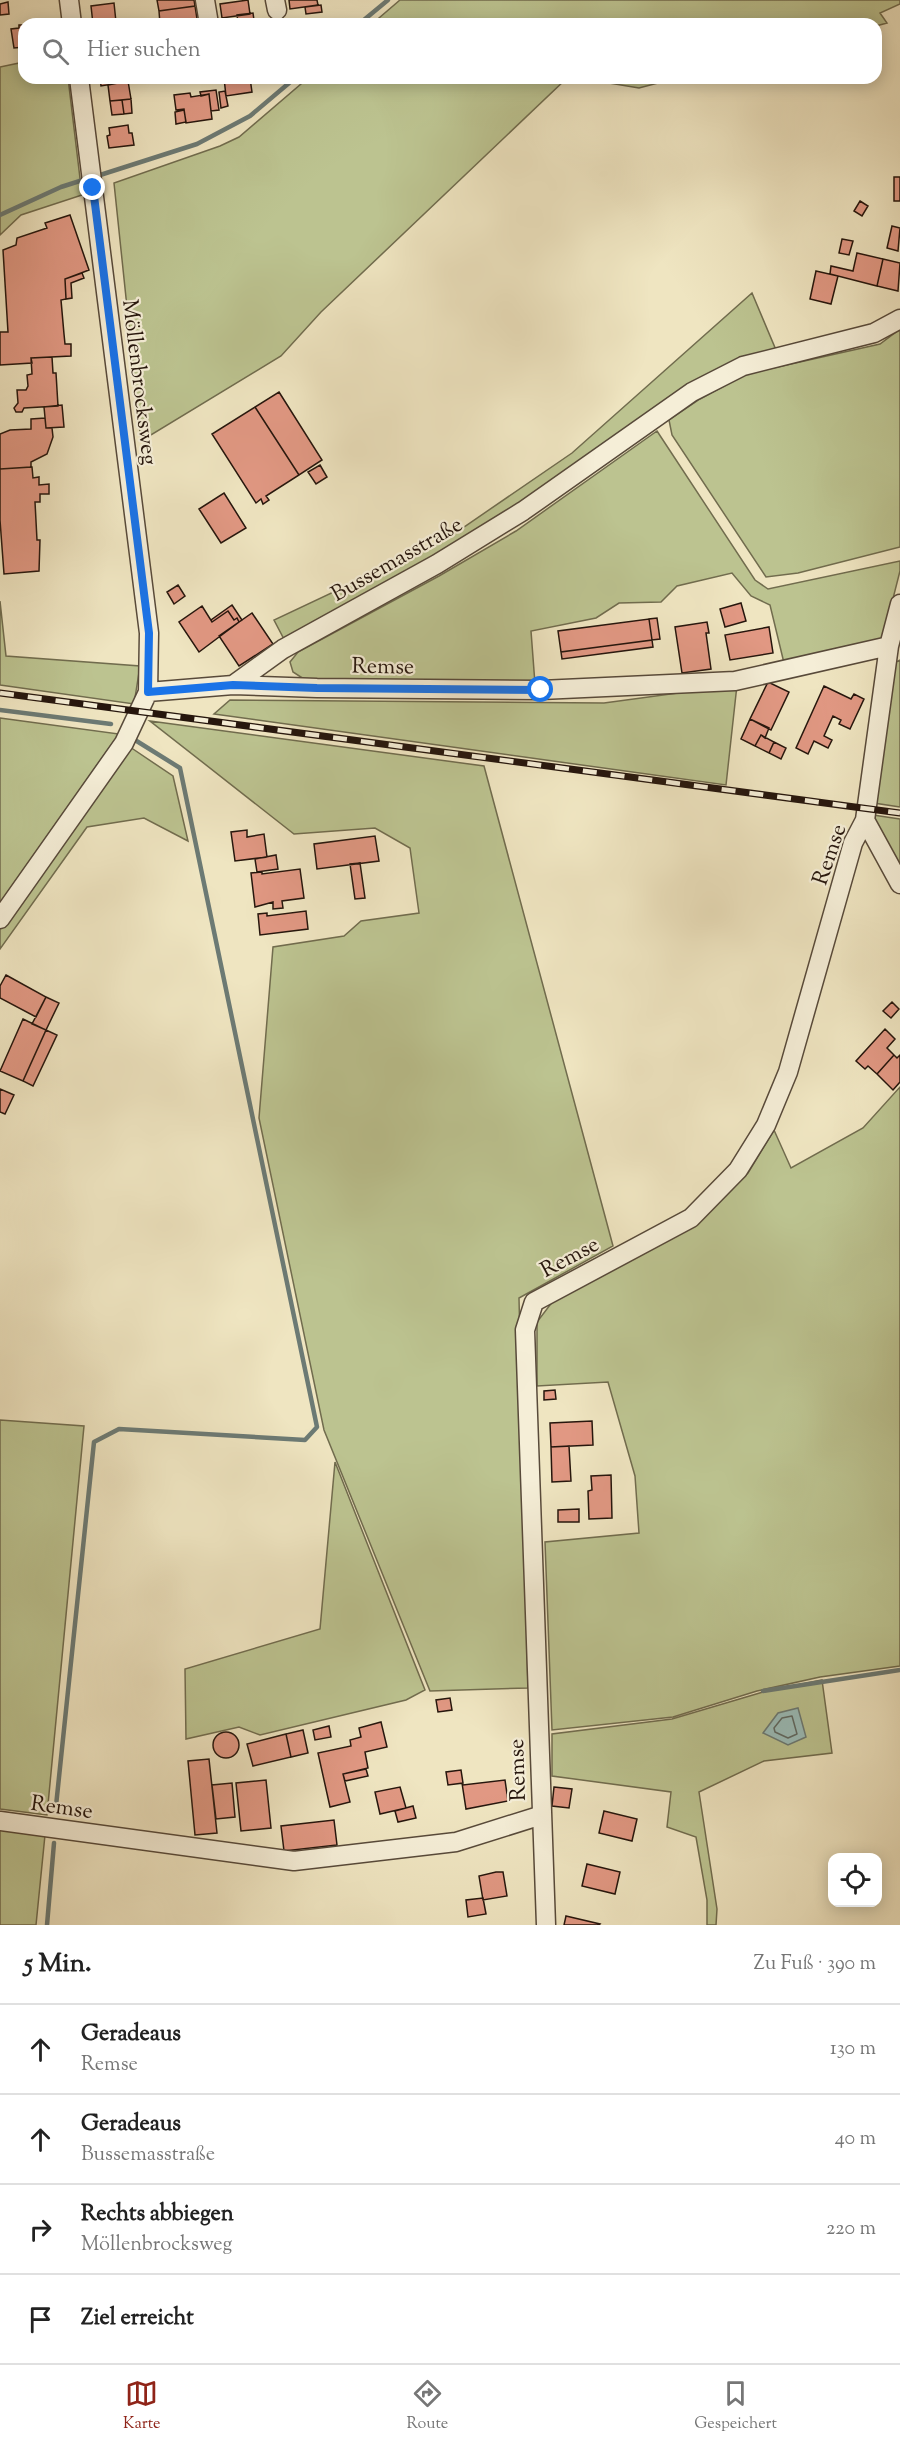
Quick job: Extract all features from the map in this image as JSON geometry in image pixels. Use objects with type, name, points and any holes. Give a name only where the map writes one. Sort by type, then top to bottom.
[{"type":"street","points":[[69,0],[71,18]]},
{"type":"street","points":[[205,0],[208,18]]},
{"type":"street","name":"Möllenbrocksweg","points":[[80,84],[149,633],[148,692]]},
{"type":"street","name":"Bussemasstraße","points":[[233,685],[283,650],[437,564],[523,512],[692,392],[743,366],[874,333],[900,319]]},
{"type":"street","name":"Remse","points":[[546,1925],[525,1330],[534,1302],[691,1218],[738,1170],[766,1125],[788,1072],[853,843],[866,820],[889,646],[900,604]]},
{"type":"street","name":"Remse","points":[[233,685],[541,690],[735,681],[889,646]]},
{"type":"street","points":[[0,919],[124,743],[148,692],[233,685]]},
{"type":"street","name":"Remse","points":[[866,820],[900,884]]},
{"type":"street","name":"Remse","points":[[0,1821],[294,1861],[456,1842],[542,1815]]},
{"type":"green space","points":[[400,0],[900,0],[900,4],[880,13],[887,23],[882,24],[882,18],[379,18]]},
{"type":"green space","points":[[18,63],[18,84],[69,84],[82,195],[21,215],[0,235],[0,67]]},
{"type":"green space","points":[[301,84],[561,84],[321,312],[281,356],[141,441],[114,183],[220,146],[239,137]]},
{"type":"green space","points":[[615,84],[654,84],[639,88]]},
{"type":"green space","points":[[752,293],[776,350],[490,525],[286,643],[274,620],[448,538],[572,453]]},
{"type":"green space","points":[[900,329],[900,547],[798,573],[766,577],[672,435],[669,420],[700,399],[746,374],[880,344]]},
{"type":"green space","points":[[657,431],[755,580],[768,589],[900,561],[900,571],[883,638],[860,646],[784,663],[770,605],[751,596],[732,573],[677,586],[661,602],[619,603],[596,618],[531,631],[535,684],[307,681],[293,672],[290,662],[298,652],[439,576],[516,531]]},
{"type":"green space","points":[[0,601],[6,656],[140,666],[134,704],[0,685]]},
{"type":"green space","points":[[900,660],[900,807],[874,803],[892,664]]},
{"type":"green space","points":[[737,685],[726,785],[214,714],[230,700],[604,703]]},
{"type":"green space","points":[[0,718],[119,734],[0,903]]},
{"type":"green space","points":[[150,721],[484,766],[613,1246],[519,1298],[528,1688],[430,1691],[324,1430],[259,1118],[273,947],[344,936],[361,921],[419,913],[410,848],[375,828],[294,834]]},
{"type":"green space","points":[[130,747],[173,776],[188,841],[144,818],[87,827],[0,949],[0,924]]},
{"type":"green space","points":[[873,815],[900,819],[900,869],[877,829]]},
{"type":"green space","points":[[900,1087],[900,1666],[820,1677],[757,1691],[673,1717],[552,1730],[545,1542],[639,1533],[635,1476],[608,1382],[537,1386],[537,1322],[553,1301],[694,1223],[748,1173],[774,1130],[791,1168],[863,1128]]},
{"type":"green space","points":[[0,1420],[84,1426],[47,1815],[0,1809]]},
{"type":"green space","points":[[335,1462],[425,1690],[406,1700],[260,1735],[239,1727],[186,1739],[185,1669],[320,1629]]},
{"type":"green space","points":[[822,1680],[832,1753],[764,1761],[699,1792],[717,1909],[716,1925],[707,1925],[707,1900],[696,1837],[667,1827],[671,1792],[552,1776],[552,1734],[672,1719],[763,1692]]},
{"type":"green space","points":[[0,1828],[45,1835],[36,1925],[0,1925]]},
{"type":"water","points":[[798,1708],[806,1737],[788,1745],[763,1733],[778,1713]]},
{"type":"building","points":[[157,0],[194,0],[195,6],[159,11]]},
{"type":"building","points":[[248,0],[250,14],[222,18],[220,4]]},
{"type":"building","points":[[289,0],[317,0],[318,5],[290,9]]},
{"type":"building","points":[[8,2],[9,14],[0,15],[0,4]]},
{"type":"building","points":[[114,3],[116,18],[92,18],[91,6]]},
{"type":"building","points":[[321,5],[322,12],[306,14],[305,7]]},
{"type":"building","points":[[195,6],[197,18],[160,18],[159,11]]},
{"type":"building","points":[[253,13],[254,18],[237,18],[237,15]]},
{"type":"building","points":[[18,28],[18,48],[14,48],[11,29]]},
{"type":"building","points":[[128,84],[131,99],[110,101],[108,85]]},
{"type":"building","points":[[225,84],[251,84],[252,92],[226,96]]},
{"type":"building","points":[[216,90],[219,110],[211,111],[209,94],[201,96],[200,92]]},
{"type":"building","points":[[225,91],[228,106],[221,108],[219,92]]},
{"type":"building","points":[[190,93],[191,97],[209,94],[212,119],[186,123],[184,109],[176,110],[174,95]]},
{"type":"building","points":[[131,99],[132,113],[124,114],[122,100]]},
{"type":"building","points":[[122,100],[124,114],[112,115],[110,101]]},
{"type":"building","points":[[184,110],[186,122],[176,124],[175,112]]},
{"type":"building","points":[[128,125],[134,145],[109,148],[107,136],[110,135],[109,128]]},
{"type":"building","points":[[894,177],[900,177],[900,201],[894,201]]},
{"type":"building","points":[[860,201],[868,206],[862,216],[854,211]]},
{"type":"building","points":[[70,215],[89,270],[65,279],[66,299],[61,300],[65,344],[71,344],[71,356],[31,358],[32,363],[0,365],[0,332],[8,332],[3,250],[16,245],[17,238],[47,228],[45,223]]},
{"type":"building","points":[[892,226],[900,228],[898,251],[887,248]]},
{"type":"building","points":[[842,239],[853,241],[849,255],[839,253]]},
{"type":"building","points":[[857,253],[883,259],[877,286],[830,274],[831,266],[853,271]]},
{"type":"building","points":[[883,259],[900,263],[898,291],[877,286]]},
{"type":"building","points":[[816,271],[838,276],[831,304],[810,299]]},
{"type":"building","points":[[82,273],[84,278],[71,283],[72,298],[66,299],[65,279]]},
{"type":"building","points":[[52,357],[53,373],[56,373],[58,406],[24,408],[22,412],[16,412],[14,408],[18,403],[17,390],[26,390],[27,375],[32,374],[31,358]]},
{"type":"building","points":[[279,392],[322,460],[299,475],[255,407]]},
{"type":"building","points":[[62,405],[64,427],[46,428],[44,407]]},
{"type":"building","points":[[255,407],[299,475],[266,496],[269,500],[263,504],[261,499],[256,503],[212,434]]},
{"type":"building","points":[[45,418],[46,428],[52,428],[53,437],[47,454],[31,462],[31,467],[0,469],[0,434],[10,430],[31,429],[31,419]]},
{"type":"building","points":[[320,465],[327,477],[316,484],[308,472]]},
{"type":"building","points":[[32,467],[33,478],[39,477],[39,485],[49,484],[49,494],[40,494],[40,502],[35,502],[37,540],[40,540],[39,571],[4,574],[0,520],[0,469]]},
{"type":"building","points":[[224,493],[246,528],[221,543],[199,509]]},
{"type":"building","points":[[178,585],[185,596],[174,604],[167,592]]},
{"type":"building","points":[[741,603],[746,621],[725,627],[720,609]]},
{"type":"building","points":[[232,605],[242,620],[239,622],[237,618],[234,620],[228,611],[212,622],[211,620]]},
{"type":"building","points":[[202,606],[212,622],[228,611],[234,620],[237,618],[239,622],[199,652],[179,622]]},
{"type":"building","points":[[252,613],[273,644],[239,666],[219,636]]},
{"type":"building","points":[[657,618],[660,639],[652,640],[649,619]]},
{"type":"building","points":[[649,619],[652,640],[561,652],[558,631]]},
{"type":"building","points":[[707,622],[709,633],[706,633],[711,669],[682,673],[675,627]]},
{"type":"building","points":[[769,627],[773,653],[730,660],[725,635]]},
{"type":"building","points":[[652,640],[653,647],[562,659],[561,652]]},
{"type":"building","points":[[768,682],[789,692],[771,730],[750,719]]},
{"type":"building","points":[[824,686],[851,699],[854,694],[864,699],[850,729],[839,724],[841,720],[833,716],[824,736],[832,740],[828,748],[814,741],[808,754],[796,748]]},
{"type":"building","points":[[750,719],[769,728],[765,738],[761,735],[755,746],[741,739]]},
{"type":"building","points":[[761,735],[774,742],[769,753],[755,746]]},
{"type":"building","points":[[774,742],[786,748],[781,759],[769,753]]},
{"type":"building","points":[[247,830],[247,837],[264,834],[267,857],[235,861],[231,832]]},
{"type":"building","points":[[375,836],[379,861],[317,869],[314,844]]},
{"type":"building","points":[[276,855],[278,869],[257,872],[255,859]]},
{"type":"building","points":[[360,863],[365,898],[355,899],[350,864]]},
{"type":"building","points":[[300,869],[304,898],[282,901],[283,908],[273,909],[273,902],[255,907],[251,873],[262,872],[262,874]]},
{"type":"building","points":[[306,911],[308,929],[260,935],[258,914],[267,913],[267,916]]},
{"type":"building","points":[[6,975],[46,997],[36,1017],[0,998],[0,986]]},
{"type":"building","points":[[46,997],[59,1003],[46,1030],[32,1024]]},
{"type":"building","points":[[892,1002],[899,1009],[891,1018],[883,1011]]},
{"type":"building","points":[[23,1019],[46,1030],[23,1081],[0,1071]]},
{"type":"building","points":[[885,1029],[895,1039],[887,1048],[894,1055],[877,1074],[868,1066],[865,1069],[856,1061]]},
{"type":"building","points":[[46,1030],[57,1035],[33,1086],[23,1081]]},
{"type":"building","points":[[894,1055],[897,1058],[900,1055],[900,1082],[893,1090],[877,1074]]},
{"type":"building","points":[[0,1089],[14,1095],[5,1114],[0,1112]]},
{"type":"building","points":[[555,1390],[556,1399],[544,1400],[544,1391]]},
{"type":"building","points":[[592,1421],[593,1445],[551,1447],[550,1423]]},
{"type":"building","points":[[569,1446],[571,1481],[552,1482],[551,1447]]},
{"type":"building","points":[[611,1475],[612,1518],[589,1519],[588,1491],[592,1490],[591,1476]]},
{"type":"building","points":[[579,1509],[579,1522],[558,1522],[558,1510]]},
{"type":"building","points":[[450,1698],[452,1710],[438,1712],[436,1700]]},
{"type":"building","points":[[381,1722],[387,1747],[365,1752],[368,1768],[343,1774],[350,1802],[330,1807],[318,1753],[351,1746],[350,1740],[361,1737],[359,1728]]},
{"type":"building","points":[[329,1726],[331,1737],[315,1740],[313,1730]]},
{"type":"building","points":[[303,1730],[308,1753],[291,1757],[286,1734]]},
{"type":"building","points":[[226,1732],[235,1736],[239,1745],[235,1754],[226,1758],[217,1754],[213,1745],[217,1736]]},
{"type":"building","points":[[286,1734],[291,1757],[253,1766],[247,1744]]},
{"type":"building","points":[[209,1759],[217,1833],[195,1835],[188,1761]]},
{"type":"building","points":[[366,1769],[368,1776],[345,1781],[343,1774]]},
{"type":"building","points":[[461,1770],[463,1783],[448,1785],[446,1772]]},
{"type":"building","points":[[266,1780],[271,1828],[241,1831],[236,1783]]},
{"type":"building","points":[[505,1780],[508,1801],[466,1809],[462,1783],[463,1785]]},
{"type":"building","points":[[232,1783],[235,1817],[216,1819],[212,1785]]},
{"type":"building","points":[[400,1787],[406,1808],[380,1814],[375,1792]]},
{"type":"building","points":[[554,1787],[572,1789],[569,1808],[552,1806]]},
{"type":"building","points":[[413,1806],[416,1818],[398,1822],[395,1811]]},
{"type":"building","points":[[604,1811],[637,1819],[632,1841],[599,1833]]},
{"type":"building","points":[[334,1820],[337,1845],[284,1851],[281,1826]]},
{"type":"building","points":[[587,1864],[620,1872],[615,1894],[582,1886]]},
{"type":"building","points":[[503,1872],[507,1896],[483,1900],[479,1876]]},
{"type":"building","points":[[483,1898],[486,1914],[468,1917],[466,1900]]},
{"type":"building","points":[[566,1916],[600,1924],[564,1925]]},
{"type":"waterway","points":[[366,18],[388,0]]},
{"type":"waterway","points":[[97,176],[197,144],[250,116],[288,84]]},
{"type":"waterway","points":[[0,215],[61,187],[86,179]]},
{"type":"waterway","points":[[0,710],[111,724]]},
{"type":"waterway","points":[[56,1806],[94,1442],[119,1429],[305,1440],[317,1427],[180,768],[135,740]]},
{"type":"waterway","points":[[763,1691],[900,1670]]},
{"type":"waterway","points":[[47,1925],[54,1843]]},
{"type":"railway","points":[[0,693],[900,813]]},
{"type":"route","points":[[93,188],[149,633],[148,692],[233,685],[541,690]]}]
